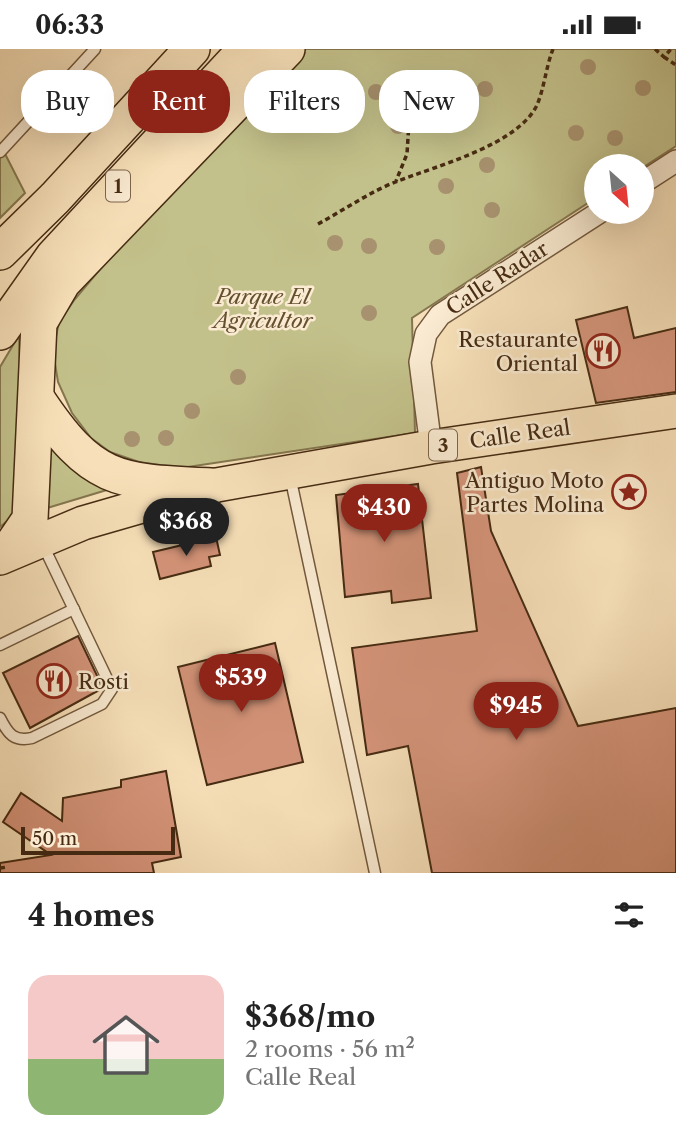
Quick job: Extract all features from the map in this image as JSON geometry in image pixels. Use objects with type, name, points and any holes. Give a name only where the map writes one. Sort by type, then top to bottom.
[{"type":"highway","name":"1","points":[[3,250],[192,49]]},
{"type":"highway","name":"1","points":[[0,332],[53,257],[246,49]]},
{"type":"highway","points":[[0,556],[13,544],[30,519],[39,323],[63,282],[288,49]]},
{"type":"highway","points":[[37,400],[61,435],[78,453],[116,476],[142,483],[211,486]]},
{"type":"main road","name":"Calle Real","points":[[0,556],[83,523],[211,486],[431,447],[676,411]]},
{"type":"street","points":[[654,175],[676,161]]},
{"type":"street","name":"Calle Radar","points":[[431,447],[420,362],[426,334],[440,315],[584,222]]},
{"type":"lane","points":[[0,152],[95,49]]},
{"type":"lane","points":[[290,473],[375,873]]},
{"type":"lane","points":[[0,718],[11,737],[21,741],[102,704],[112,688],[41,540]]},
{"type":"lane","points":[[0,645],[74,609]]},
{"type":"path","points":[[318,224],[396,181],[459,161],[522,125],[537,106],[545,69],[553,49]]},
{"type":"path","points":[[656,49],[676,65]]},
{"type":"path","points":[[664,57],[671,49]]},
{"type":"path","points":[[396,181],[407,154],[408,133]]},
{"type":"path","points":[[0,868],[8,867]]},
{"type":"green space","name":"Parque El Agricultor","points":[[305,49],[676,49],[676,146],[654,160],[654,154],[584,154],[584,206],[412,318],[415,433],[181,468],[139,462],[110,452],[91,438],[72,413],[58,382],[53,351],[59,322],[118,248],[226,133],[230,133],[230,129],[244,114],[244,133],[365,133],[365,70],[285,70]]},
{"type":"green space","points":[[0,144],[25,193],[0,218]]},
{"type":"green space","points":[[19,335],[21,419],[14,515],[0,527],[0,367]]},
{"type":"green space","points":[[44,437],[110,489],[44,509]]},
{"type":"building","points":[[627,307],[634,338],[676,328],[676,392],[596,403],[576,320]]},
{"type":"building","points":[[481,467],[491,531],[578,726],[676,708],[676,873],[432,873],[408,746],[367,755],[352,648],[477,631],[457,473]]},
{"type":"building","points":[[418,484],[431,598],[392,603],[391,591],[345,597],[336,495]]},
{"type":"building","points":[[216,537],[220,555],[209,557],[211,566],[160,579],[153,552]]},
{"type":"building","name":"Rosti","points":[[78,636],[103,688],[30,728],[3,673]]},
{"type":"building","points":[[275,643],[303,762],[207,785],[178,667]]},
{"type":"building","points":[[166,771],[181,857],[152,863],[154,873],[0,873],[0,863],[51,855],[3,822],[21,793],[62,821],[63,798],[121,787],[121,780]]},
{"type":"place","name":"Restaurante Oriental","points":[[603,351]]},
{"type":"place","name":"Antiguo Moto Partes Molina","points":[[629,492]]},
{"type":"place","name":"Rosti","points":[[54,681]]}]
